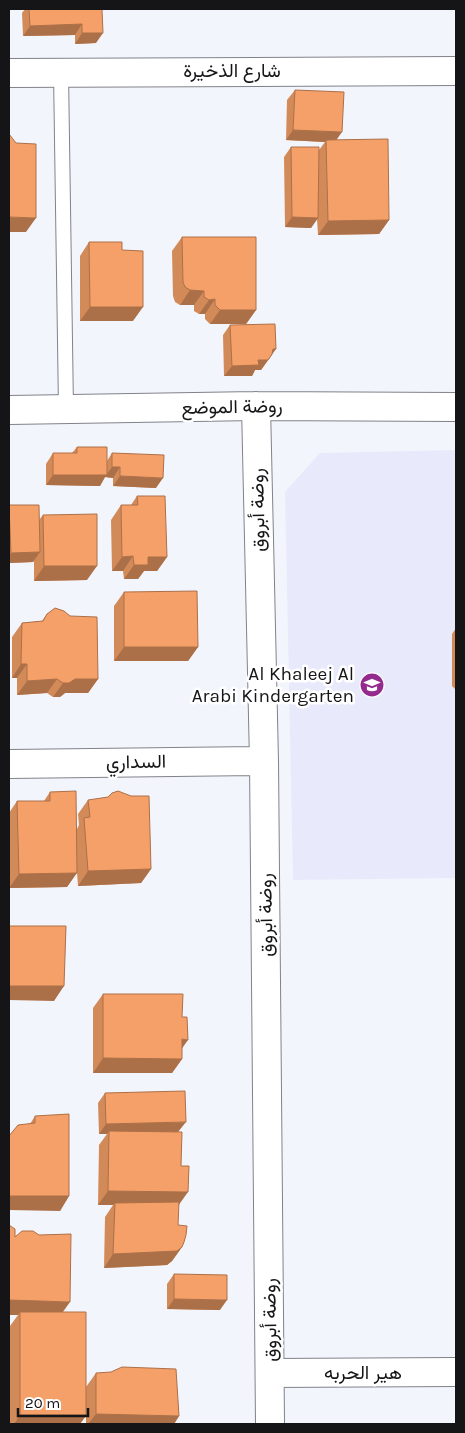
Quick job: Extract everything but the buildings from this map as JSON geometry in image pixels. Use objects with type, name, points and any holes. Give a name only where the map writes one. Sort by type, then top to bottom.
[{"type":"street","name":"شارع الذخيرة","points":[[9,72],[456,71]]},
{"type":"street","name":"روضة الموضع","points":[[9,410],[256,406],[456,407]]},
{"type":"street","name":"روضة أبروق","points":[[256,406],[264,761],[270,1424]]},
{"type":"street","name":"السداري","points":[[9,764],[264,761]]},
{"type":"street","name":"هير الحربه","points":[[270,1373],[456,1372]]},
{"type":"lane","points":[[61,72],[66,409]]},
{"type":"shaded area","name":"Al Khaleej Al Arabi Kindergarten","points":[[456,450],[456,878],[293,880],[285,492],[320,453]]},
{"type":"place","name":"Al Khaleej Al Arabi Kindergarten","points":[[372,685]]}]
